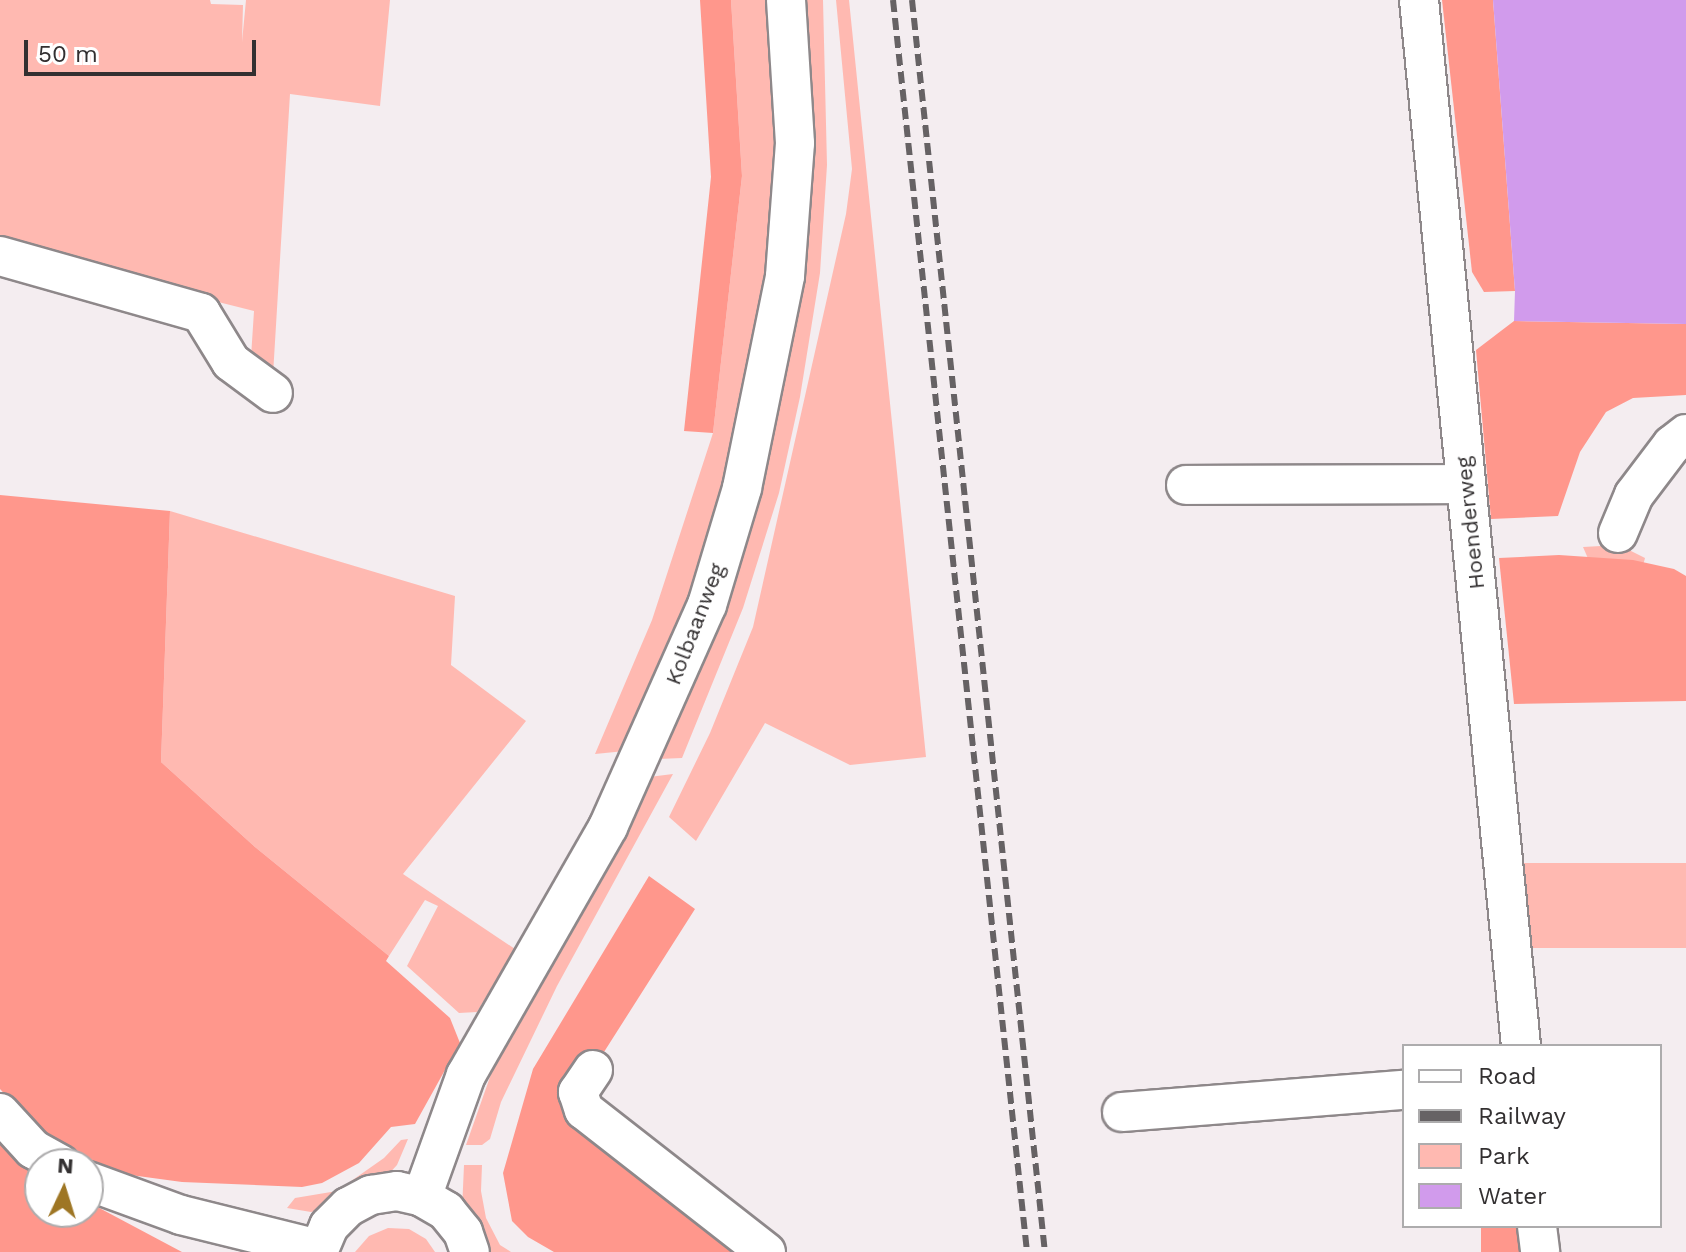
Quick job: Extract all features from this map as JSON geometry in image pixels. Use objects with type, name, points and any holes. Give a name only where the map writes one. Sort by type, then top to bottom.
[{"type":"street","name":"Kolbaanweg","points":[[422,1197],[466,1075],[608,827],[707,605],[725,547],[742,488],[785,276],[795,143],[786,0]]},
{"type":"street","name":"Hoenderweg","points":[[1419,0],[1521,1044]]},
{"type":"street","points":[[0,256],[201,313],[231,362],[273,393]]},
{"type":"street","points":[[1618,533],[1634,495],[1672,445],[1686,434]]},
{"type":"street","points":[[1186,485],[1466,484]]},
{"type":"street","points":[[593,1070],[578,1092],[584,1110],[766,1252]]},
{"type":"street","points":[[1122,1112],[1402,1090]]},
{"type":"street","points":[[0,1113],[32,1148]]},
{"type":"street","points":[[104,1187],[181,1215],[318,1251],[329,1226],[348,1207],[371,1195],[397,1191],[422,1197],[446,1211],[463,1232],[470,1252]]},
{"type":"street","points":[[1537,1228],[1540,1252]]},
{"type":"green space","points":[[0,0],[210,0],[211,4],[243,5],[242,42],[246,0],[390,0],[380,106],[290,94],[273,375],[251,357],[254,311],[0,247]]},
{"type":"green space","points":[[731,0],[766,0],[775,139],[774,195],[766,267],[735,443],[681,621],[625,751],[595,754],[652,620],[713,433],[742,176]]},
{"type":"green space","points":[[801,0],[823,0],[827,165],[820,273],[800,397],[779,493],[743,608],[682,758],[658,759],[754,494]]},
{"type":"green space","points":[[836,0],[849,0],[926,757],[850,765],[765,723],[696,841],[669,817],[710,733],[753,627],[846,214],[852,169]]},
{"type":"green space","points":[[170,511],[455,596],[451,665],[526,721],[403,874],[515,949],[477,1012],[459,1013],[407,966],[438,906],[425,900],[389,956],[255,847],[161,762]]},
{"type":"green space","points":[[1619,545],[1645,558],[1636,592],[1605,597],[1583,547]]},
{"type":"green space","points":[[673,774],[557,986],[501,1102],[490,1139],[482,1145],[466,1145],[502,1043],[649,777]]},
{"type":"green space","points":[[1522,863],[1686,863],[1686,948],[1522,948]]},
{"type":"green space","points":[[408,1139],[397,1165],[385,1178],[330,1208],[311,1212],[287,1208],[295,1198],[337,1191],[384,1158],[401,1140]]},
{"type":"green space","points":[[464,1165],[482,1165],[481,1191],[486,1218],[500,1245],[511,1252],[484,1252],[462,1210]]},
{"type":"green space","points":[[388,1228],[409,1229],[426,1239],[435,1252],[355,1252],[369,1236]]},
{"type":"shaded area","points":[[700,0],[731,0],[742,176],[713,433],[684,431],[711,177]]},
{"type":"shaded area","points":[[1442,0],[1493,0],[1515,291],[1484,292],[1472,272]]},
{"type":"shaded area","points":[[1514,321],[1686,324],[1686,395],[1633,398],[1606,412],[1580,452],[1558,516],[1491,519],[1476,350]]},
{"type":"shaded area","points":[[0,495],[170,511],[161,762],[255,847],[389,956],[386,961],[450,1018],[460,1043],[415,1124],[391,1127],[359,1163],[322,1183],[302,1187],[182,1182],[123,1174],[104,1166],[104,1148],[63,1148],[29,1121],[0,1089]]},
{"type":"shaded area","points":[[1559,555],[1633,560],[1674,569],[1686,576],[1686,701],[1514,704],[1499,558]]},
{"type":"shaded area","points":[[649,876],[695,909],[569,1107],[749,1252],[554,1252],[528,1237],[512,1221],[503,1173],[533,1069]]},
{"type":"shaded area","points":[[0,1140],[24,1163],[24,1228],[104,1228],[104,1211],[182,1252],[0,1252]]},
{"type":"shaded area","points":[[1481,1228],[1521,1228],[1521,1252],[1481,1252]]},
{"type":"water","points":[[1493,0],[1686,0],[1686,324],[1514,321],[1515,291]]},
{"type":"railway","points":[[893,0],[1027,1252]]},
{"type":"railway","points":[[912,0],[1045,1252]]}]
